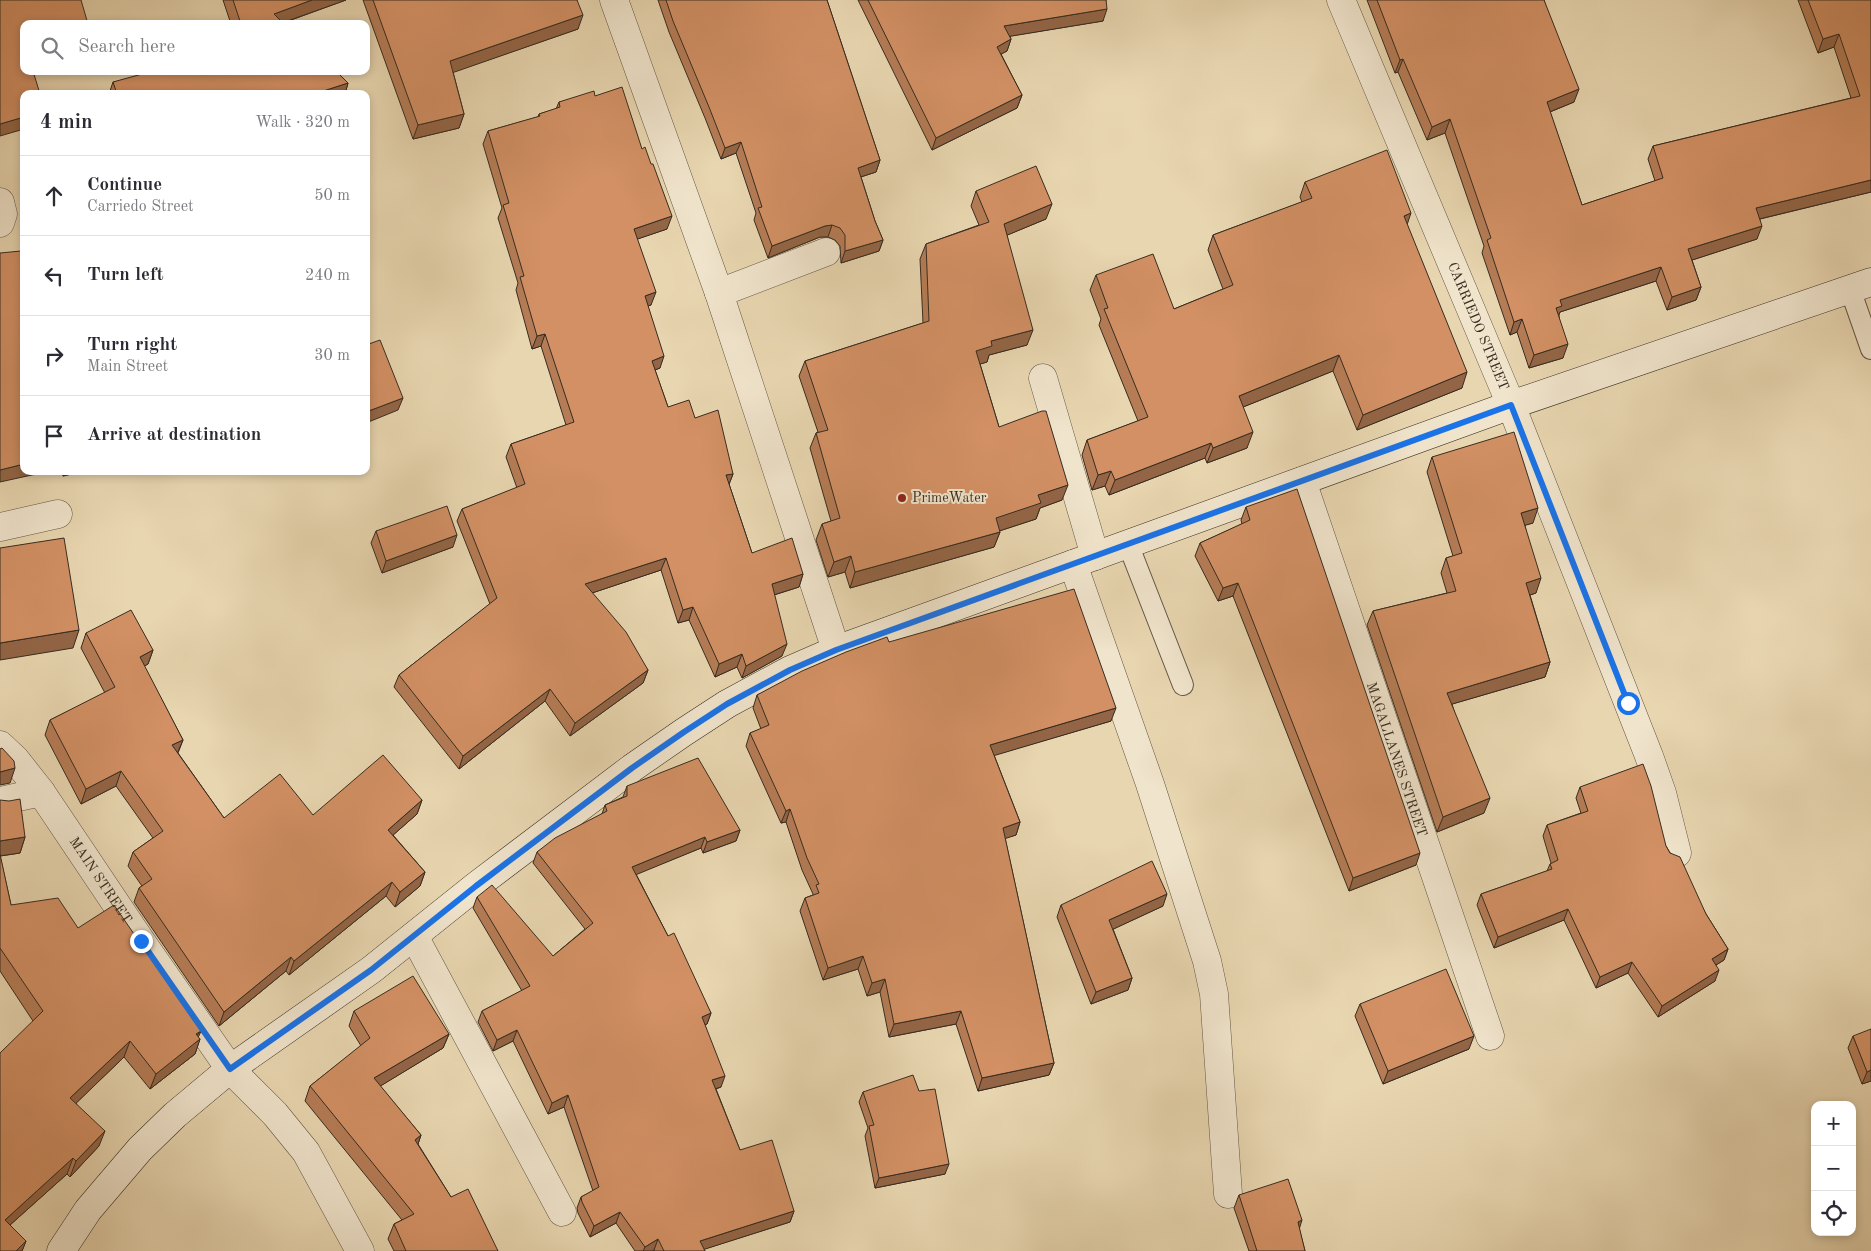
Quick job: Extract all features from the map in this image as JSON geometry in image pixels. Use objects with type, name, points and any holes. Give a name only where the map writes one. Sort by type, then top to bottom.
[{"type":"street","points":[[614,0],[719,293],[836,650]]},
{"type":"street","name":"CARRIEDO STREET","points":[[1341,0],[1511,405],[1649,756],[1662,793],[1677,853]]},
{"type":"street","points":[[0,202],[3,214],[0,223]]},
{"type":"street","points":[[719,293],[826,252]]},
{"type":"street","points":[[61,1251],[88,1210],[140,1149],[175,1115],[230,1069],[371,970],[484,880],[632,768],[735,700],[790,670],[836,650],[1511,405],[1861,286]]},
{"type":"street","points":[[1043,378],[1084,560],[1150,784],[1207,961],[1214,994],[1228,1194]]},
{"type":"street","name":"MAGALLANES STREET","points":[[1302,481],[1490,1036]]},
{"type":"street","points":[[0,527],[58,514]]},
{"type":"street","name":"MAIN STREET","points":[[0,745],[15,759],[41,792],[230,1069],[275,1114],[306,1152],[360,1251]]},
{"type":"street","points":[[0,801],[41,792]]},
{"type":"street","points":[[414,936],[562,1212]]},
{"type":"lane","points":[[1861,286],[1871,349]]},
{"type":"lane","points":[[1128,544],[1183,685]]},
{"type":"building","points":[[0,0],[81,0],[87,20],[20,20],[20,75],[34,75],[39,90],[20,90],[20,118],[0,124]]},
{"type":"building","points":[[233,0],[312,0],[274,14],[280,20],[240,20]]},
{"type":"building","points":[[373,0],[577,0],[583,15],[450,61],[464,114],[418,125]]},
{"type":"building","points":[[666,0],[827,0],[880,160],[858,168],[883,240],[845,251],[845,235],[840,228],[832,225],[772,246],[758,208],[762,207],[741,142],[725,148]]},
{"type":"building","points":[[868,0],[1106,0],[1107,9],[1004,26],[1011,39],[997,47],[1022,95],[936,138]]},
{"type":"building","points":[[1377,0],[1544,0],[1579,89],[1547,102],[1582,205],[1663,178],[1653,146],[1860,96],[1839,34],[1823,39],[1808,0],[1871,0],[1871,180],[1756,208],[1762,226],[1688,249],[1701,287],[1672,297],[1661,267],[1560,300],[1562,306],[1556,308],[1568,344],[1534,355],[1522,319],[1514,322],[1487,240],[1491,238],[1450,119],[1432,127],[1403,59],[1400,60]]},
{"type":"building","points":[[138,75],[340,75],[348,83],[326,90],[116,90],[113,82]]},
{"type":"building","points":[[622,87],[642,149],[645,147],[651,164],[653,164],[672,216],[634,229],[656,292],[645,296],[664,356],[652,361],[668,407],[689,400],[695,418],[718,410],[733,474],[726,475],[752,553],[792,538],[803,574],[772,584],[787,644],[746,666],[742,654],[719,664],[693,607],[683,610],[666,558],[585,584],[626,632],[648,670],[575,723],[550,689],[463,756],[399,675],[497,598],[462,509],[525,484],[511,444],[574,422],[545,334],[537,336],[520,277],[524,276],[503,205],[509,203],[488,131],[540,116],[539,114],[560,107],[559,102],[594,91],[595,96]]},
{"type":"building","points":[[1387,150],[1411,213],[1404,216],[1467,372],[1363,415],[1339,355],[1239,396],[1253,432],[1213,448],[1211,443],[1115,480],[1111,471],[1098,475],[1087,440],[1148,417],[1104,309],[1108,308],[1096,275],[1153,254],[1174,309],[1233,285],[1213,235],[1312,198],[1305,182]]},
{"type":"building","points":[[1036,166],[1052,204],[1004,224],[1033,330],[991,341],[992,346],[976,351],[999,427],[1046,411],[1068,485],[1038,495],[1041,503],[996,518],[1000,532],[855,572],[851,556],[834,562],[822,524],[840,518],[816,433],[828,430],[805,361],[929,321],[926,244],[989,222],[976,191]]},
{"type":"building","points":[[20,251],[20,465],[0,470],[0,253]]},
{"type":"building","points":[[380,340],[403,398],[370,410],[370,344]]},
{"type":"building","points":[[1514,432],[1538,508],[1521,513],[1541,578],[1526,583],[1550,662],[1447,693],[1490,798],[1443,817],[1373,611],[1456,591],[1446,558],[1462,553],[1432,457]]},
{"type":"building","points":[[1297,489],[1420,853],[1353,878],[1238,583],[1223,588],[1200,543],[1250,520],[1246,507]]},
{"type":"building","points":[[447,506],[457,535],[386,561],[376,531]]},
{"type":"building","points":[[64,538],[79,630],[0,643],[0,548]]},
{"type":"building","points":[[1074,589],[1116,708],[990,745],[1020,822],[1003,828],[1054,1063],[982,1078],[961,1011],[894,1024],[885,979],[872,983],[863,956],[828,968],[805,898],[819,893],[816,885],[819,884],[807,858],[790,809],[786,811],[750,733],[769,725],[757,695],[802,671],[887,637],[889,642]]},
{"type":"building","points":[[131,610],[153,650],[140,657],[183,740],[172,745],[224,818],[280,774],[313,815],[383,755],[422,800],[388,830],[425,872],[400,892],[392,882],[294,961],[291,957],[224,1012],[139,888],[152,879],[133,852],[163,831],[121,771],[86,789],[50,720],[115,687],[86,633]]},
{"type":"building","points":[[2,748],[14,761],[15,768],[0,772],[0,749]]},
{"type":"building","points":[[698,758],[740,830],[707,842],[705,837],[632,867],[668,936],[674,933],[711,1013],[702,1017],[725,1076],[712,1080],[740,1150],[772,1140],[794,1211],[700,1241],[705,1251],[664,1251],[658,1239],[645,1247],[620,1212],[594,1226],[581,1197],[599,1187],[568,1095],[552,1103],[517,1030],[497,1040],[482,1011],[530,986],[477,897],[492,885],[553,956],[593,923],[537,852],[555,838],[607,811],[605,805],[627,796],[627,786]]},
{"type":"building","points":[[1643,764],[1651,786],[1666,846],[1670,853],[1680,857],[1706,914],[1728,949],[1712,959],[1719,970],[1662,1006],[1632,962],[1600,977],[1568,909],[1498,937],[1481,894],[1552,869],[1550,864],[1558,860],[1547,825],[1588,811],[1580,787]]},
{"type":"building","points":[[20,799],[25,837],[0,841],[0,800]]},
{"type":"building","points":[[0,854],[11,905],[58,898],[78,928],[114,905],[201,1031],[196,1034],[200,1039],[156,1074],[130,1041],[70,1098],[105,1131],[76,1161],[73,1158],[5,1220],[26,1241],[16,1251],[0,1251],[0,1053],[43,1011],[0,948]]},
{"type":"building","points":[[1152,861],[1167,894],[1109,920],[1132,978],[1096,992],[1061,905]]},
{"type":"building","points":[[1446,969],[1474,1036],[1388,1071],[1360,1004]]},
{"type":"building","points":[[413,976],[449,1034],[374,1078],[421,1135],[415,1140],[451,1197],[468,1189],[498,1251],[406,1251],[394,1224],[414,1214],[310,1086],[370,1038],[354,1011]]},
{"type":"building","points":[[1871,1029],[1871,1070],[1867,1072],[1853,1036]]},
{"type":"building","points":[[913,1075],[919,1091],[935,1089],[949,1164],[879,1178],[869,1126],[874,1125],[863,1092]]},
{"type":"building","points":[[1288,1179],[1302,1220],[1298,1222],[1305,1251],[1257,1251],[1239,1195]]},
{"type":"place","name":"PrimeWater","points":[[902,498]]},
{"type":"route","points":[[141,941],[230,1069],[371,970],[476,886],[632,768],[727,704],[790,670],[836,650],[1511,405],[1628,703]]}]
